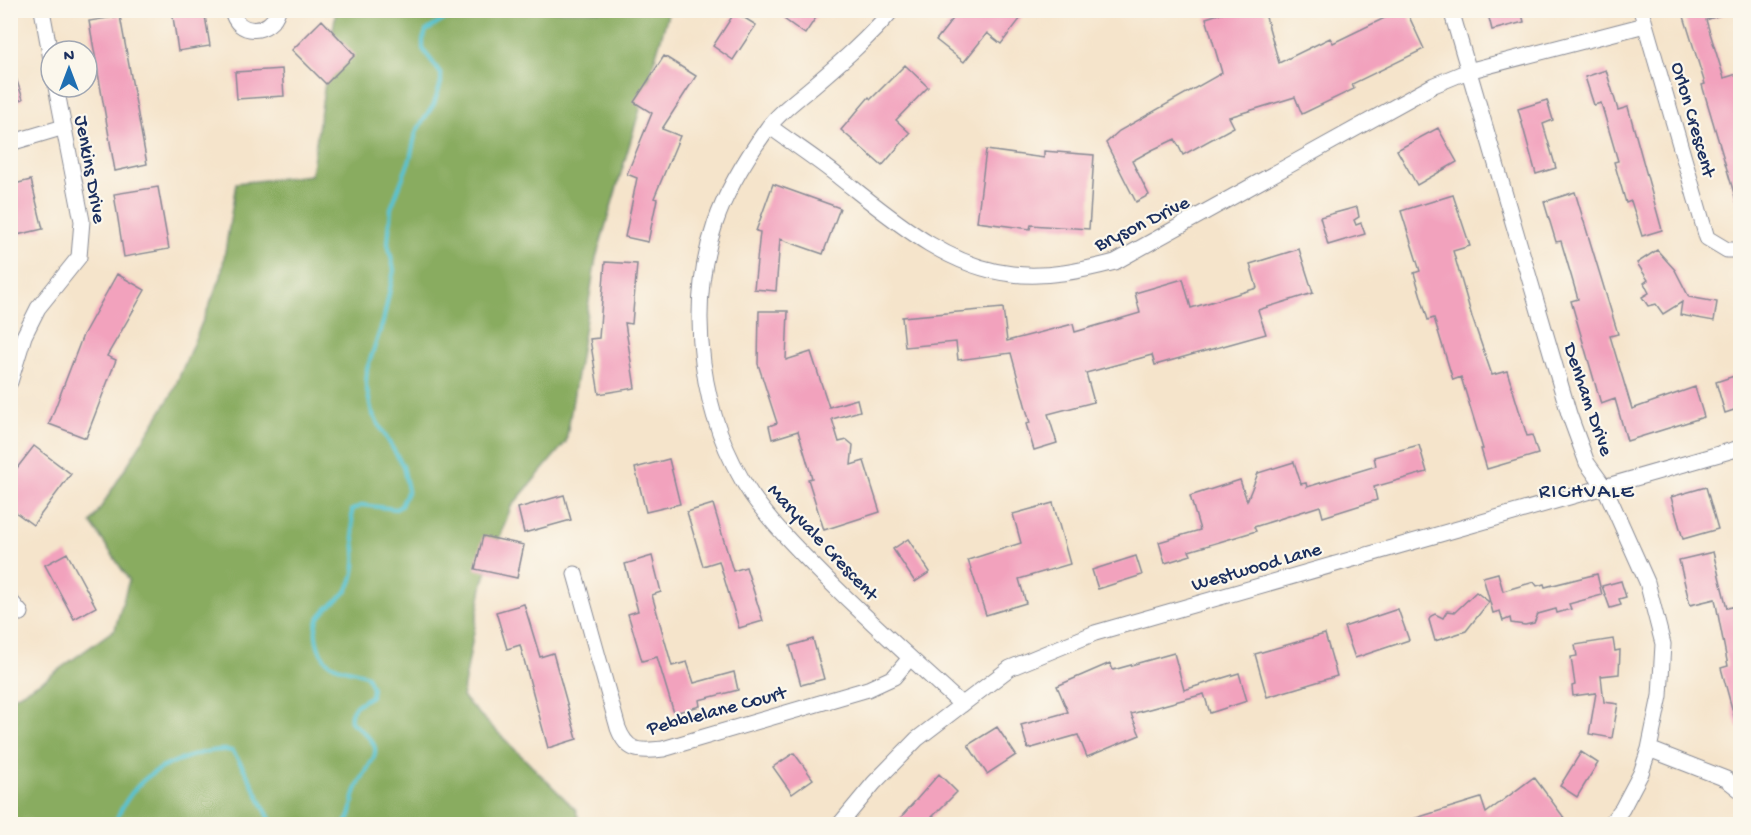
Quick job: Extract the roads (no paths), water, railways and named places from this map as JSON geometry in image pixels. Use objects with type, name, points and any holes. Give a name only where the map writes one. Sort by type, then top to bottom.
[{"type":"street","points":[[42,10],[47,39]]},
{"type":"street","points":[[232,10],[237,23],[251,30],[266,28],[272,23],[278,10]]},
{"type":"street","name":"Maryvale Crescent","points":[[892,10],[846,58],[769,126],[737,177],[715,223],[706,259],[701,340],[708,393],[734,467],[752,495],[804,556],[962,705]]},
{"type":"street","name":"Denham Drive","points":[[1451,10],[1569,414],[1587,463],[1605,488],[1647,582],[1663,644],[1660,696],[1649,748],[1629,797],[1610,825]]},
{"type":"street","name":"Bryson Drive","points":[[769,126],[838,175],[902,228],[936,247],[989,270],[1011,274],[1045,275],[1079,272],[1115,262],[1434,85],[1468,71],[1643,18]]},
{"type":"street","name":"Orlon Crescent","points":[[1643,18],[1707,238],[1727,250],[1740,250]]},
{"type":"street","name":"Jenkins Drive","points":[[10,382],[24,336],[38,308],[79,257],[82,221],[58,99]]},
{"type":"street","points":[[10,143],[64,127]]},
{"type":"street","name":"Westwood Lane","points":[[840,825],[874,783],[917,739],[1010,668],[1095,633],[1740,448]]},
{"type":"street","name":"Pebblelane Court","points":[[574,574],[618,728],[623,742],[633,748],[663,749],[868,689],[894,677],[910,658]]},
{"type":"street","points":[[10,600],[21,613]]},
{"type":"street","points":[[1649,748],[1726,779],[1740,790]]},
{"type":"waterway","points":[[345,824],[350,816],[354,794],[375,754],[375,747],[371,740],[351,722],[353,709],[371,696],[372,688],[367,676],[337,667],[324,658],[318,647],[316,629],[319,618],[342,596],[352,580],[355,562],[352,510],[362,505],[396,509],[401,506],[408,490],[403,466],[372,413],[366,385],[367,369],[383,322],[394,270],[388,243],[391,208],[410,159],[416,132],[434,104],[441,83],[441,74],[423,49],[423,40],[426,31],[459,10]]},
{"type":"waterway","points":[[115,824],[131,794],[153,773],[174,762],[199,754],[223,750],[232,751],[238,759],[273,824]]},
{"type":"district","name":"RICHVALE","points":[[1587,490]]}]
